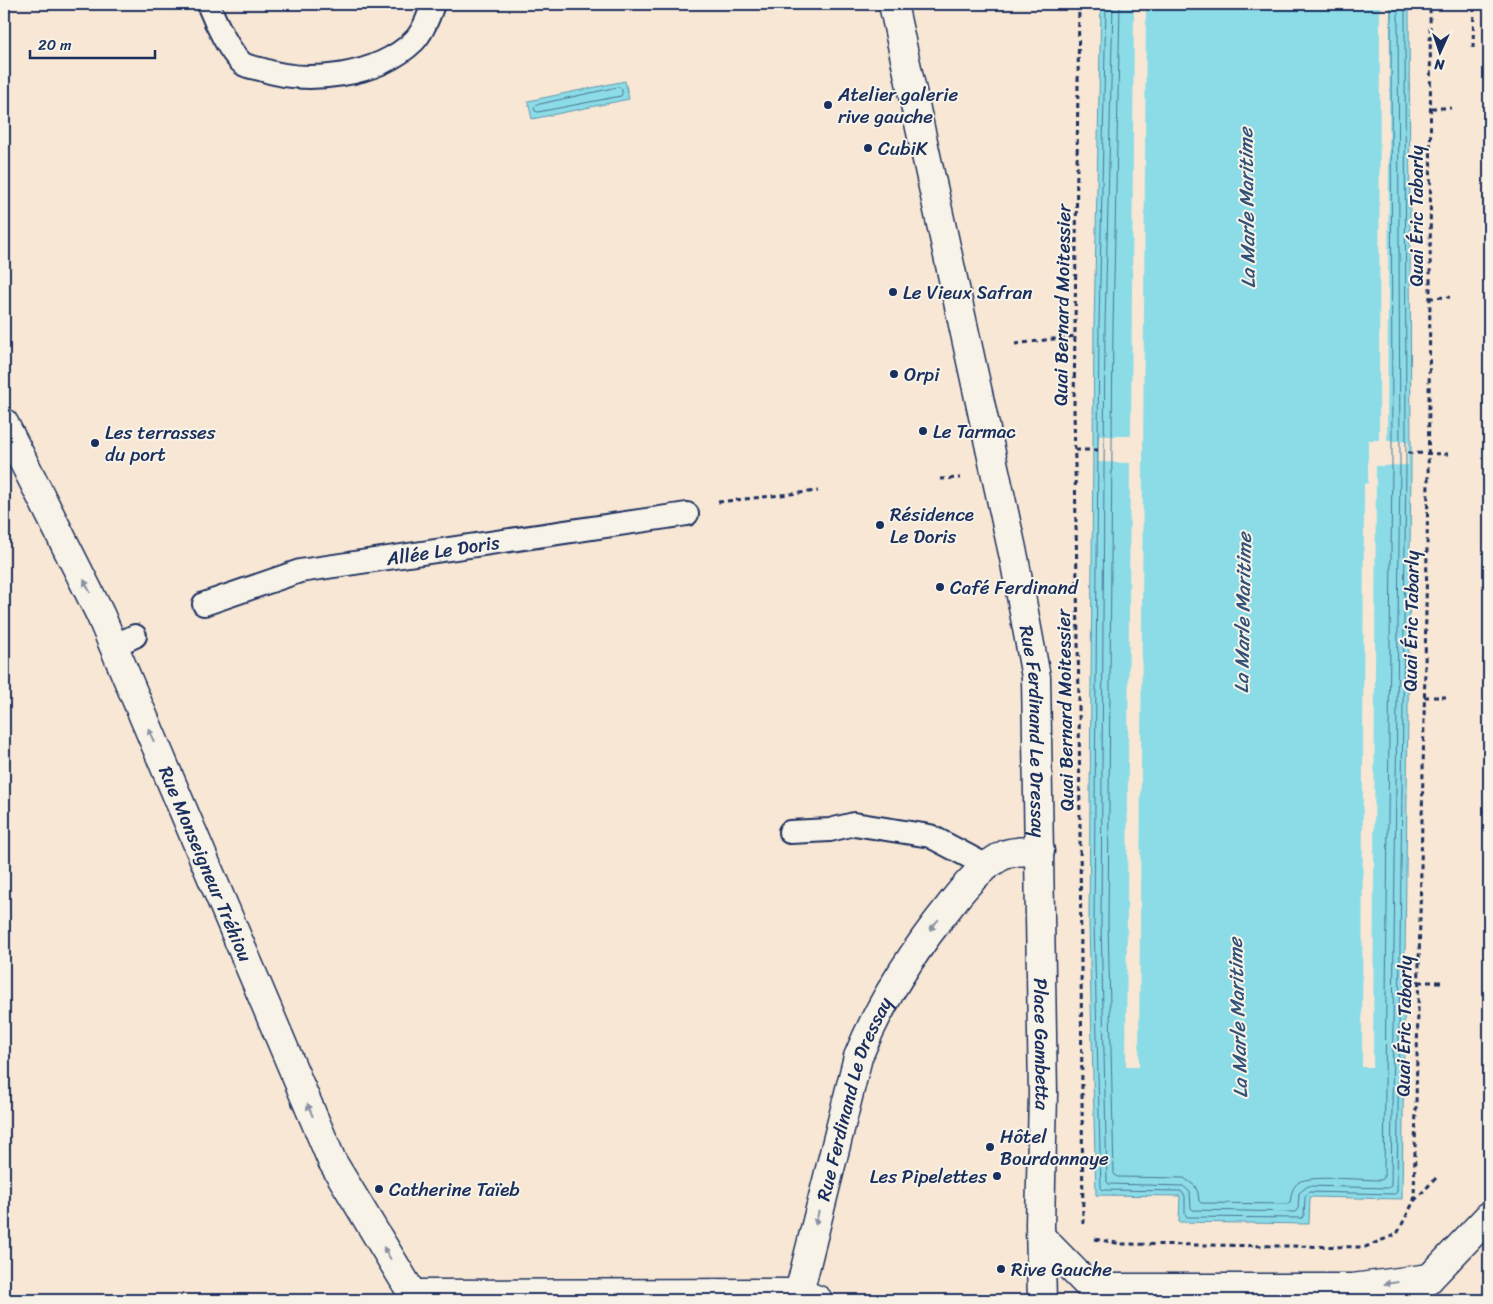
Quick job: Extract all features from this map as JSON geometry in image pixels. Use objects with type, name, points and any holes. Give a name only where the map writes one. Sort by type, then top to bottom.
[{"type":"street","name":"Rue Ferdinand Le Dressay","points":[[808,1296],[858,1057],[872,1024],[922,940],[965,886],[986,866],[1008,853],[1040,851],[1038,699],[1030,635],[978,386],[893,4]]},
{"type":"street","name":"Rue Monseigneur Tréhiou","points":[[4,423],[100,614],[124,641],[332,1161],[414,1297]]},
{"type":"street","name":"Place Gambetta","points":[[1040,851],[1044,1094],[1041,1236],[1042,1300]]},
{"type":"street","points":[[1409,1300],[1489,1216]]},
{"type":"street","points":[[1041,1236],[1086,1294],[1352,1288],[1430,1278]]},
{"type":"street","points":[[414,1297],[808,1296]]},
{"type":"lane","points":[[208,4],[227,44],[244,64],[277,75],[314,77],[351,73],[387,60],[414,40],[429,15],[433,4]]},
{"type":"lane","name":"Allée Le Doris","points":[[204,604],[300,571],[687,514]]},
{"type":"lane","points":[[790,832],[830,830],[854,824],[930,836],[986,866]]},
{"type":"path","name":"Quai Bernard Moitessier","points":[[1079,4],[1074,407],[1079,720],[1083,1237]]},
{"type":"path","name":"Quai Éric Tabarly","points":[[1091,1238],[1122,1244],[1365,1247],[1396,1234],[1414,1201],[1428,452],[1430,4]]},
{"type":"path","points":[[1473,48],[1474,4]]},
{"type":"path","points":[[1431,108],[1451,108]]},
{"type":"path","points":[[1429,298],[1450,297]]},
{"type":"path","points":[[1015,344],[1076,336]]},
{"type":"path","points":[[1075,450],[1098,450]]},
{"type":"path","points":[[1408,453],[1448,454]]},
{"type":"path","points":[[687,514],[721,500],[818,491]]},
{"type":"path","points":[[1424,697],[1446,697]]},
{"type":"path","points":[[1418,982],[1441,982]]},
{"type":"path","points":[[1414,1201],[1436,1178]]},
{"type":"water","name":"La Marle Maritime","points":[[1101,4],[1409,4],[1411,465],[1402,1199],[1310,1197],[1309,1224],[1179,1222],[1180,1196],[1096,1195],[1089,924],[1094,325]]},
{"type":"water","points":[[625,81],[629,99],[532,119],[528,101]]},
{"type":"pier","points":[[1134,4],[1146,4],[1139,1067],[1126,1067],[1130,463],[1098,462],[1099,436],[1131,436]]},
{"type":"pier","points":[[1380,4],[1390,4],[1387,441],[1408,441],[1408,465],[1376,466],[1373,1067],[1362,1067],[1364,484],[1368,483],[1368,440],[1379,440]]},
{"type":"place","name":"Atelier galerie rive gauche","points":[[828,105]]},
{"type":"place","name":"CubiK","points":[[868,148]]},
{"type":"place","name":"Le Vieux Safran","points":[[893,292]]},
{"type":"place","name":"Orpi","points":[[894,374]]},
{"type":"place","name":"Le Tarmac","points":[[923,431]]},
{"type":"place","name":"Les terrasses du port","points":[[95,443]]},
{"type":"place","name":"Résidence Le Doris","points":[[880,525]]},
{"type":"place","name":"Café Ferdinand","points":[[940,587]]},
{"type":"place","name":"Hôtel Bourdonnaye","points":[[990,1147]]},
{"type":"place","name":"Les Pipelettes","points":[[997,1176]]},
{"type":"place","name":"Catherine Taïeb","points":[[379,1189]]},
{"type":"place","name":"Rive Gauche","points":[[1001,1269]]}]
